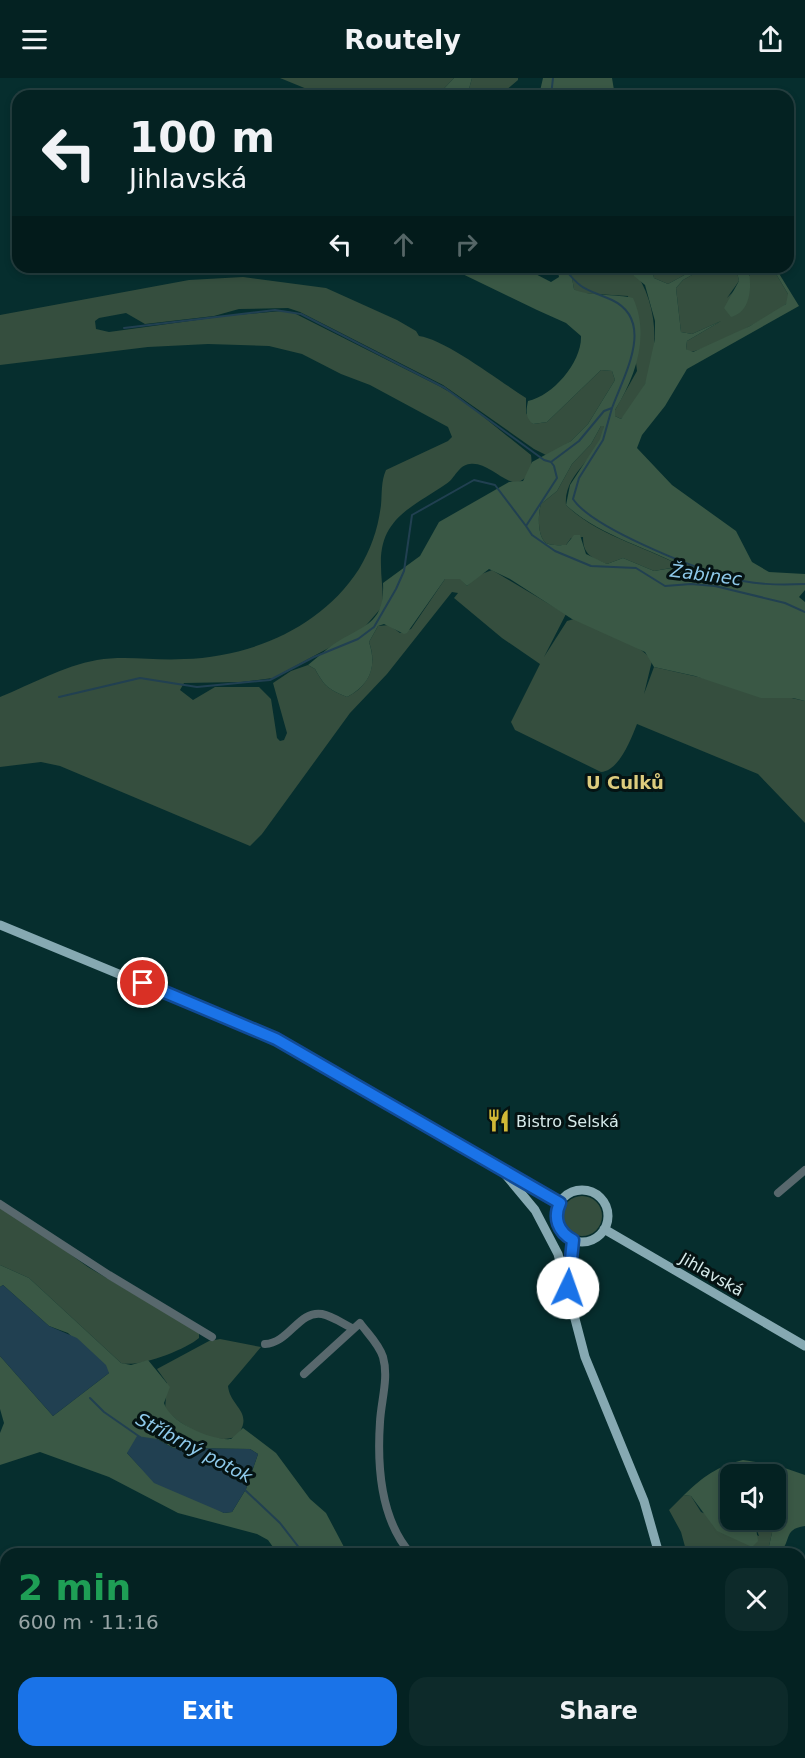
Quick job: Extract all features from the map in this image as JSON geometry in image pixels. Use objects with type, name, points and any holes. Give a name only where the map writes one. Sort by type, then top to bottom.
[{"type":"main road","points":[[0,925],[256,1030],[346,1078],[560,1203]]},
{"type":"main road","points":[[488,1161],[520,1189],[542,1221],[558,1254],[585,1357],[644,1501],[657,1548]]},
{"type":"main road","points":[[578,1191],[595,1194],[606,1207],[608,1216],[604,1229],[591,1240],[573,1240],[559,1227],[557,1217],[560,1203],[566,1196],[578,1191]]},
{"type":"main road","name":"Jihlavská","points":[[604,1229],[805,1346]]},
{"type":"main road","points":[[568,1288],[573,1240]]},
{"type":"street","points":[[778,1193],[805,1170]]},
{"type":"street","points":[[0,1204],[109,1275],[212,1337]]},
{"type":"street","points":[[265,1344],[281,1340],[312,1314],[322,1314],[352,1328]]},
{"type":"street","points":[[304,1374],[360,1323],[376,1342],[384,1360],[380,1432],[384,1495],[393,1528],[407,1548]]},
{"type":"green space","points":[[280,78],[454,78],[443,90],[309,90]]},
{"type":"green space","points":[[454,78],[472,78],[469,90],[443,90]]},
{"type":"green space","points":[[472,78],[518,78],[506,90],[469,90]]},
{"type":"green space","points":[[543,78],[612,78],[614,90],[540,90]]},
{"type":"green space","points":[[460,273],[534,273],[551,282],[559,277],[558,273],[571,273],[574,289],[585,293],[633,298],[638,312],[640,341],[629,383],[615,410],[615,416],[621,419],[645,384],[655,339],[655,321],[645,285],[633,273],[653,273],[654,278],[668,284],[688,273],[695,273],[683,280],[676,288],[681,332],[692,334],[721,321],[687,341],[686,349],[693,352],[750,326],[786,304],[788,294],[776,273],[779,273],[799,306],[687,369],[665,406],[642,435],[637,448],[672,485],[736,531],[752,562],[769,572],[805,574],[805,590],[799,597],[805,602],[805,701],[793,698],[761,698],[695,676],[654,667],[645,652],[572,619],[510,579],[489,569],[467,586],[460,579],[445,579],[407,633],[404,634],[384,624],[378,626],[369,642],[372,659],[370,674],[362,686],[347,697],[328,687],[315,669],[308,665],[331,646],[363,627],[376,616],[383,597],[383,583],[420,556],[439,522],[509,482],[523,481],[532,462],[571,441],[588,424],[615,380],[612,371],[601,370],[547,422],[533,424],[527,416],[528,401],[537,398],[556,385],[577,356],[581,336],[566,323]],"holes":[[[601,426],[604,426],[600,439],[570,485],[566,505],[579,516],[610,534],[675,563],[690,571],[689,573],[672,568],[654,571],[623,558],[607,564],[586,554],[580,535],[574,535],[566,545],[551,545],[543,540],[539,524],[541,504],[557,491],[572,464],[591,444]]]},
{"type":"green space","points":[[571,273],[635,273],[643,285],[650,304],[654,324],[651,366],[645,386],[635,404],[621,419],[615,416],[615,410],[637,371],[628,296],[579,293],[574,289]]},
{"type":"green space","points":[[653,273],[688,273],[668,284],[654,278]]},
{"type":"green space","points":[[695,273],[737,273],[739,281],[727,298],[750,273],[776,273],[788,294],[788,302],[770,315],[740,331],[690,352],[686,349],[687,341],[721,321],[692,334],[681,332],[676,288],[683,280]]},
{"type":"green space","points":[[737,273],[749,273],[749,296],[743,309],[731,317],[724,308],[739,281]]},
{"type":"green space","points":[[243,277],[326,288],[397,320],[416,331],[419,336],[443,345],[473,362],[526,398],[526,413],[533,424],[547,422],[601,370],[612,371],[615,380],[588,424],[571,441],[548,456],[534,449],[443,385],[288,308],[239,309],[214,316],[145,324],[126,313],[99,318],[95,321],[96,329],[109,332],[226,316],[292,312],[460,398],[531,455],[529,472],[524,479],[516,483],[488,468],[476,464],[466,465],[449,482],[400,516],[386,536],[382,550],[382,607],[362,630],[273,678],[241,682],[184,683],[180,690],[193,700],[215,687],[259,687],[271,699],[277,738],[280,741],[284,740],[287,733],[273,683],[291,671],[308,665],[315,669],[328,687],[347,697],[367,680],[372,666],[369,642],[378,626],[389,625],[400,633],[411,629],[445,579],[461,579],[467,586],[479,575],[492,570],[566,614],[544,657],[567,621],[574,619],[605,631],[646,654],[652,661],[644,694],[654,667],[805,701],[805,823],[758,774],[637,724],[619,760],[601,772],[515,730],[511,722],[540,664],[502,638],[454,598],[458,593],[452,592],[387,674],[350,713],[262,834],[250,846],[60,766],[41,762],[0,767],[0,697],[84,663],[119,658],[209,657],[259,645],[305,623],[343,590],[359,569],[378,522],[382,483],[386,470],[452,437],[448,427],[370,385],[341,374],[302,354],[269,346],[208,344],[148,347],[0,365],[0,315],[189,280]]},
{"type":"green space","points":[[601,426],[604,426],[602,437],[576,473],[567,493],[566,505],[594,526],[675,563],[690,571],[689,573],[671,568],[654,571],[623,558],[607,564],[589,555],[583,543],[583,537],[571,538],[566,545],[551,545],[543,540],[539,524],[541,504],[557,491],[572,464],[591,444]]},
{"type":"green space","points":[[582,1196],[596,1202],[602,1216],[596,1230],[582,1236],[568,1230],[562,1216],[568,1202]]},
{"type":"green space","points":[[0,1208],[45,1236],[88,1267],[195,1330],[199,1333],[199,1338],[161,1357],[138,1363],[121,1363],[29,1278],[0,1265]]},
{"type":"green space","points":[[0,1265],[29,1278],[121,1363],[131,1365],[148,1360],[170,1387],[164,1403],[174,1417],[182,1423],[192,1429],[223,1439],[231,1439],[243,1428],[276,1453],[310,1499],[326,1513],[344,1547],[274,1548],[268,1540],[257,1534],[178,1513],[109,1477],[40,1452],[0,1465],[0,1433],[4,1423],[0,1409],[0,1356],[53,1416],[109,1373],[68,1333],[49,1326],[3,1285],[0,1287]],"holes":[[[157,1439],[173,1448],[250,1449],[258,1454],[246,1489],[232,1512],[224,1513],[140,1467],[127,1453]]]},
{"type":"green space","points":[[220,1339],[261,1347],[228,1386],[243,1415],[243,1421],[237,1436],[228,1439],[198,1433],[179,1422],[165,1409],[167,1383],[157,1369],[209,1341]]},
{"type":"green space","points":[[743,1460],[769,1464],[729,1464]]},
{"type":"green space","points":[[720,1468],[720,1530],[756,1530],[758,1541],[752,1547],[717,1531],[691,1496],[684,1495]]},
{"type":"green space","points":[[786,1468],[805,1475],[805,1526],[793,1530],[784,1548],[769,1546],[773,1530],[786,1530]]},
{"type":"green space","points":[[684,1495],[691,1496],[701,1512],[720,1520],[720,1530],[744,1530],[759,1536],[757,1530],[773,1530],[769,1546],[771,1548],[685,1548],[681,1532],[669,1510]]},
{"type":"water","points":[[3,1285],[49,1326],[77,1338],[106,1365],[109,1373],[53,1416],[0,1356],[0,1287]]},
{"type":"water","points":[[137,1436],[157,1439],[173,1448],[250,1449],[258,1454],[246,1489],[232,1512],[224,1513],[154,1483],[127,1453]]},
{"type":"waterway","name":"Žabinec","points":[[552,90],[553,78]]},
{"type":"waterway","name":"Žabinec","points":[[568,273],[580,285],[612,300],[625,309],[632,321],[633,350],[612,408],[604,411],[579,441],[551,462],[557,478],[526,526],[532,535],[555,551],[591,566],[636,568],[665,586],[691,584],[715,586],[785,603],[805,612]]},
{"type":"waterway","points":[[124,328],[275,310],[301,314],[445,388],[544,460],[551,462]]},
{"type":"waterway","points":[[612,408],[603,440],[579,478],[573,499],[584,510],[621,534],[668,556],[711,572],[736,580],[756,583],[805,584]]},
{"type":"waterway","points":[[59,697],[140,678],[197,687],[270,680],[314,657],[358,639],[374,627],[404,571],[412,515],[474,480],[495,485],[526,526]]},
{"type":"waterway","name":"Stříbrný potok","points":[[90,1398],[104,1412],[140,1437]]},
{"type":"waterway","name":"Stříbrný potok","points":[[244,1489],[280,1523],[299,1548]]},
{"type":"place","name":"Bistro Selská","points":[[498,1121]]},
{"type":"district","name":"U Culků","points":[[625,783]]},
{"type":"route","points":[[143,983],[276,1039],[560,1203],[557,1217],[559,1227],[568,1238],[573,1240],[568,1261],[568,1288]]}]
